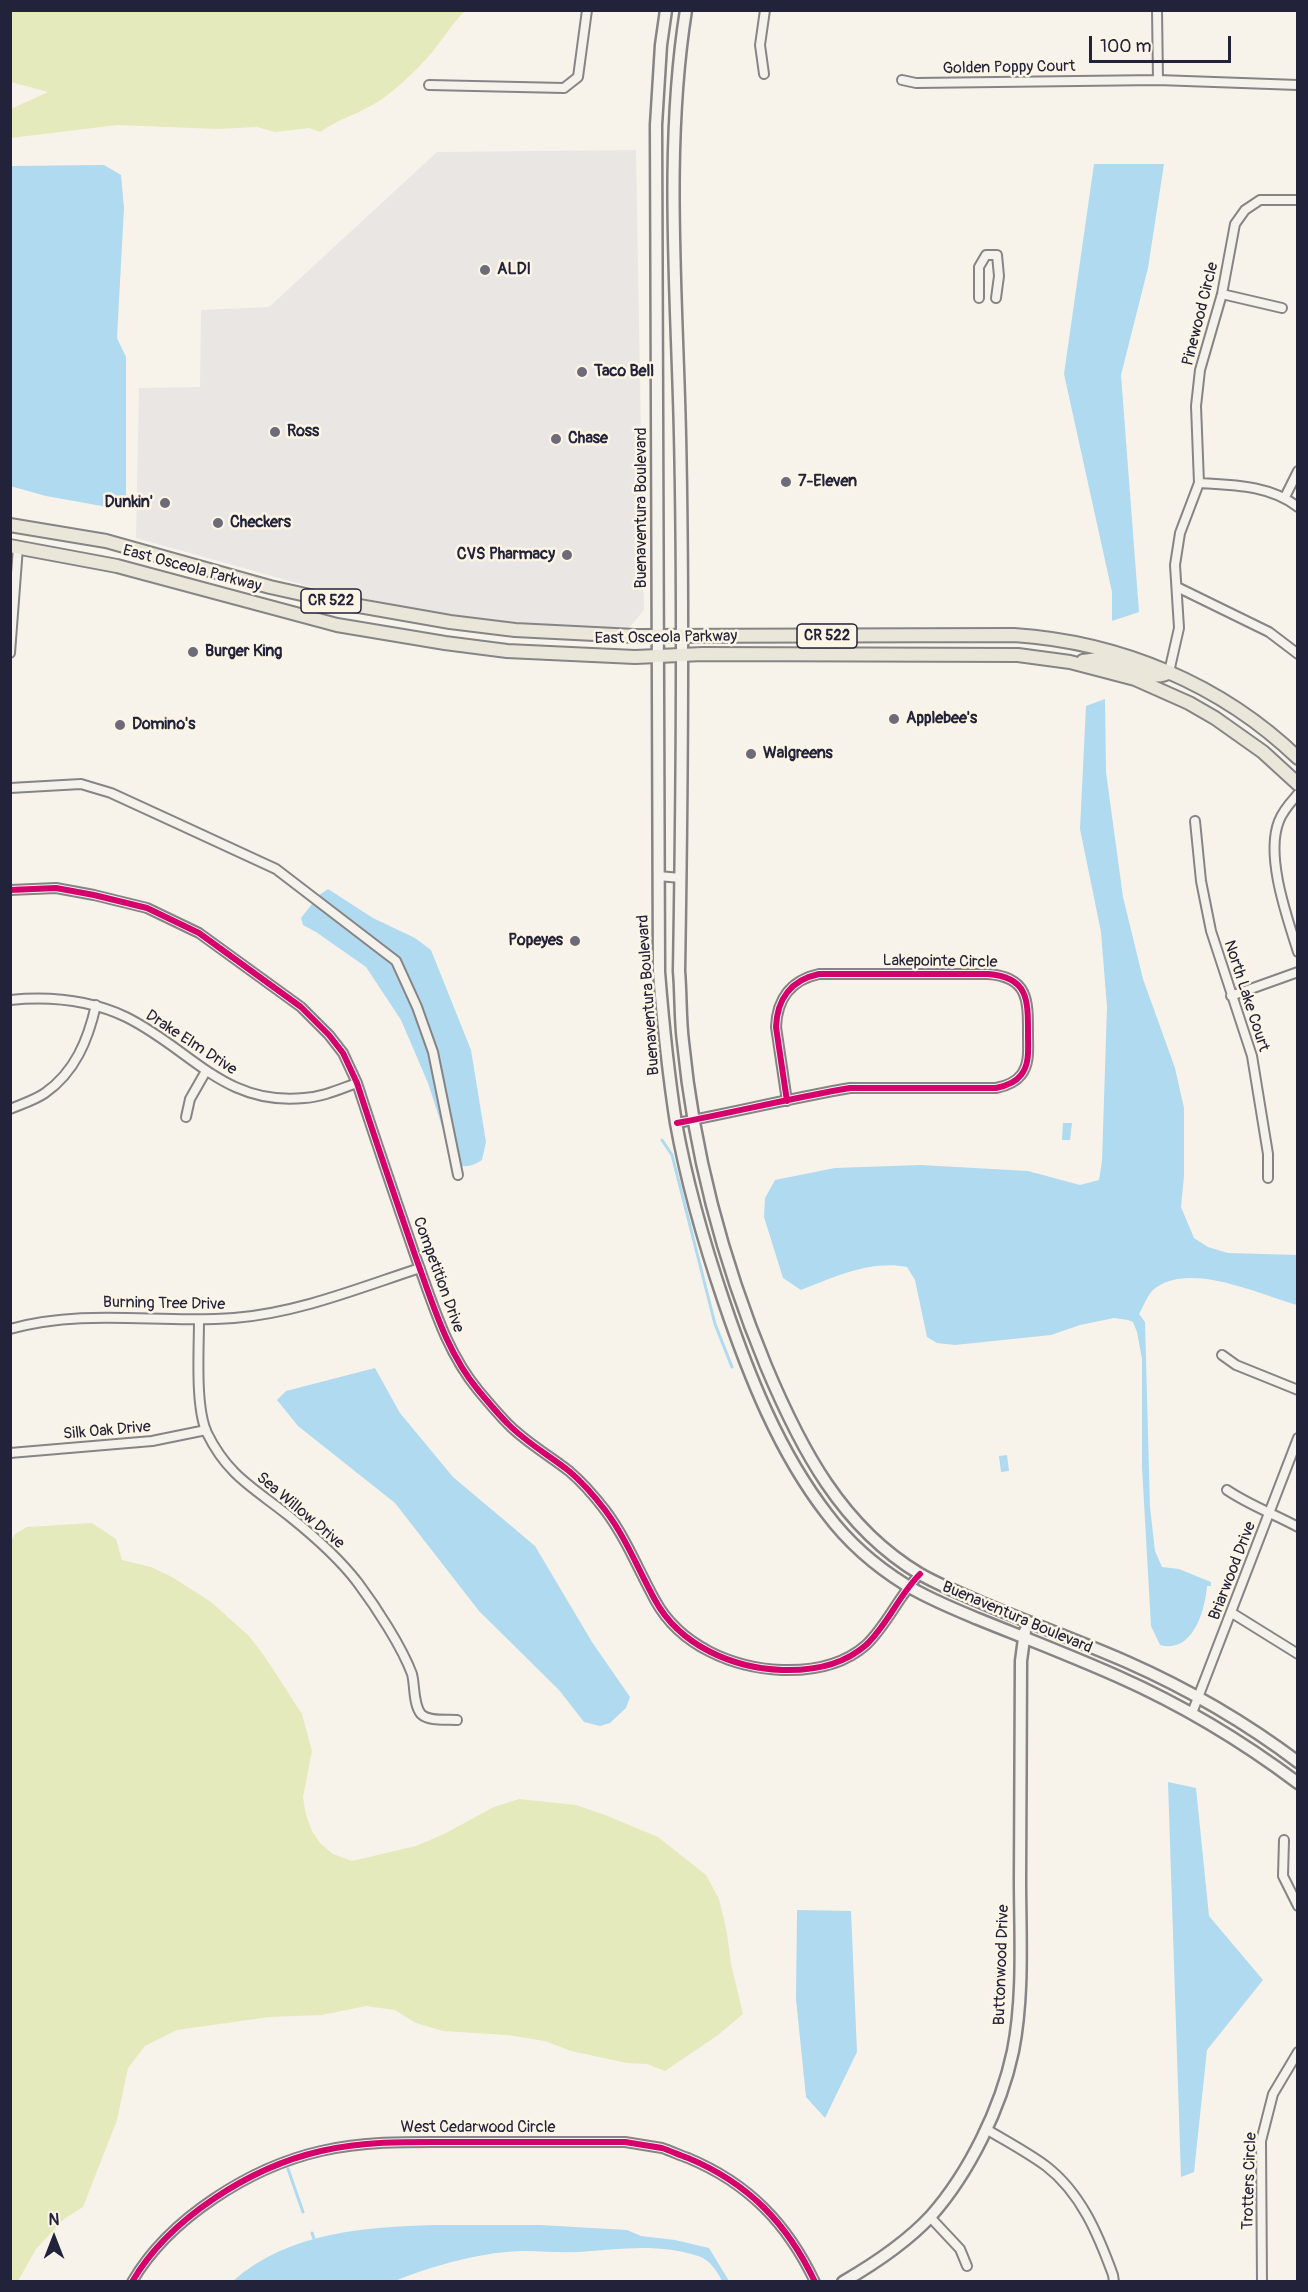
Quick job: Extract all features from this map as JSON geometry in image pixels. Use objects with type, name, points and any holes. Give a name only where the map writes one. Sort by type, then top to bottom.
[{"type":"main road","name":"Buenaventura Boulevard","points":[[666,10],[656,102],[659,972],[665,1044],[676,1124],[705,1246],[737,1341],[759,1394],[795,1466],[836,1525],[876,1564],[908,1586],[947,1606],[1119,1677],[1192,1713],[1261,1756],[1298,1783]]},
{"type":"main road","name":"Buenaventura Boulevard","points":[[686,10],[678,77],[674,147],[680,438],[680,971],[683,1041],[694,1120],[708,1192],[732,1274],[779,1397],[811,1460],[842,1506],[885,1549],[920,1574],[1126,1662],[1199,1697],[1270,1741],[1298,1762]]},
{"type":"main road","name":"East Osceola Parkway","points":[[10,525],[106,541],[270,587],[342,603],[450,622],[570,634],[1048,637],[1127,656],[1169,672],[1254,720],[1298,758]]},
{"type":"main road","name":"East Osceola Parkway","points":[[14,547],[117,566],[337,625],[445,643],[544,654],[658,656],[966,654],[1018,655],[1070,662],[1135,679],[1189,703],[1215,718],[1263,752],[1298,784]]},
{"type":"main road","points":[[1070,662],[1103,659],[1151,675],[1160,676],[1169,672]]},
{"type":"main road","name":"Buttonwood Drive","points":[[843,2282],[894,2247],[930,2217],[958,2181],[987,2129],[1003,2088],[1013,2050],[1020,1989],[1021,1660],[1023,1638],[1028,1622]]},
{"type":"street","points":[[429,85],[564,88],[578,77],[586,10]]},
{"type":"street","points":[[764,74],[760,45],[765,10]]},
{"type":"street","points":[[1157,10],[1158,80]]},
{"type":"street","name":"Golden Poppy Court","points":[[902,80],[916,83],[1158,80],[1298,85]]},
{"type":"street","name":"Pinewood Circle","points":[[1169,672],[1179,628],[1175,565],[1180,533],[1199,483],[1196,406],[1200,370],[1222,294],[1235,224],[1245,210],[1260,200],[1298,200]]},
{"type":"street","points":[[979,298],[979,267],[986,255],[997,255],[999,276],[996,298]]},
{"type":"street","points":[[1222,294],[1282,308]]},
{"type":"street","points":[[657,296],[676,297]]},
{"type":"street","points":[[1285,497],[1298,471]]},
{"type":"street","points":[[1199,483],[1245,486],[1285,497],[1298,507]]},
{"type":"street","points":[[10,653],[14,547]]},
{"type":"street","points":[[264,606],[270,587]]},
{"type":"street","points":[[1177,587],[1269,633],[1298,654]]},
{"type":"street","points":[[966,654],[973,635]]},
{"type":"street","points":[[10,788],[81,784],[111,794],[172,821],[276,869],[396,962],[417,1007],[433,1052],[458,1175]]},
{"type":"street","points":[[1298,794],[1279,821],[1275,842],[1279,882],[1298,952]]},
{"type":"street","name":"North Lake Court","points":[[1195,821],[1201,881],[1211,931],[1252,1056],[1268,1154],[1268,1179]]},
{"type":"street","points":[[658,876],[681,878]]},
{"type":"street","name":"Competition Drive","points":[[10,890],[56,888],[147,908],[199,933],[301,1006],[329,1035],[343,1053],[357,1083],[439,1324],[458,1363],[477,1389],[510,1426],[572,1473],[604,1508],[623,1536],[656,1602],[674,1626],[705,1650],[739,1664],[760,1669],[814,1669],[839,1662],[864,1646],[878,1632],[908,1586],[920,1574]]},
{"type":"street","points":[[1231,996],[1298,972]]},
{"type":"street","name":"Lakepointe Circle","points":[[676,1124],[850,1088],[996,1088],[1011,1084],[1021,1076],[1027,1063],[1028,1008],[1024,993],[1008,977],[988,974],[819,974],[798,981],[784,995],[777,1015],[776,1027],[787,1101]]},
{"type":"street","name":"Drake Elm Drive","points":[[10,1000],[38,998],[96,1005],[137,1023],[227,1085],[255,1095],[304,1098],[323,1095],[357,1083]]},
{"type":"street","points":[[10,1109],[44,1094],[65,1076],[82,1052],[96,1005]]},
{"type":"street","points":[[186,1117],[190,1099],[206,1071]]},
{"type":"street","name":"Burning Tree Drive","points":[[10,1329],[30,1323],[87,1316],[199,1320],[237,1318],[298,1307],[420,1268]]},
{"type":"street","name":"Sea Willow Drive","points":[[199,1320],[200,1404],[206,1430],[223,1462],[254,1492],[290,1517],[336,1557],[359,1584],[395,1641],[412,1674],[417,1704],[421,1713],[429,1718],[457,1720]]},
{"type":"street","points":[[1222,1355],[1236,1365],[1298,1390]]},
{"type":"street","name":"Silk Oak Drive","points":[[10,1453],[152,1441],[206,1430]]},
{"type":"street","name":"Briarwood Drive","points":[[1192,1713],[1298,1438]]},
{"type":"street","points":[[1227,1490],[1245,1502],[1298,1527]]},
{"type":"street","points":[[1232,1613],[1298,1654]]},
{"type":"street","points":[[1284,1840],[1283,1876],[1298,1906]]},
{"type":"street","name":"Trotters Circle","points":[[1262,2282],[1261,2141],[1273,2094],[1298,2052]]},
{"type":"street","points":[[987,2129],[1046,2166],[1076,2196],[1098,2233],[1114,2282]]},
{"type":"street","name":"West Cedarwood Circle","points":[[132,2282],[174,2230],[213,2198],[256,2173],[320,2151],[383,2141],[625,2142],[663,2149],[705,2166],[741,2186],[788,2233],[815,2282]]},
{"type":"street","points":[[930,2217],[960,2249],[967,2266]]},
{"type":"shaded area","points":[[636,150],[644,610],[629,628],[489,623],[322,590],[136,538],[139,388],[200,387],[201,310],[269,307],[437,152]]},
{"type":"green space","points":[[11,10],[465,11],[427,58],[396,88],[375,104],[320,132],[309,128],[275,132],[257,127],[218,129],[117,125],[11,138],[11,109],[48,92],[11,82]]},
{"type":"green space","points":[[92,1523],[116,1539],[122,1560],[151,1567],[172,1577],[211,1602],[249,1636],[265,1657],[302,1714],[312,1751],[303,1797],[306,1815],[320,1843],[333,1854],[352,1861],[416,1846],[494,1807],[519,1799],[576,1805],[605,1815],[658,1837],[706,1875],[719,1899],[743,2014],[718,2035],[665,2071],[647,2064],[627,2063],[571,2051],[545,2041],[507,2035],[443,2031],[416,2023],[395,2010],[366,2006],[322,2015],[269,2017],[177,2030],[145,2046],[128,2068],[117,2120],[83,2207],[64,2219],[36,2249],[18,2281],[11,2281],[11,1541],[15,1534],[27,1527]]},
{"type":"water","points":[[1094,164],[1164,164],[1148,268],[1121,375],[1139,612],[1112,621],[1112,592],[1064,374]]},
{"type":"water","points":[[104,165],[121,175],[124,208],[117,338],[126,357],[126,503],[113,508],[46,496],[10,486],[11,166]]},
{"type":"water","points":[[1105,699],[1106,772],[1123,897],[1143,979],[1175,1068],[1184,1108],[1184,1176],[1181,1207],[1194,1238],[1208,1247],[1228,1253],[1297,1255],[1297,1305],[1224,1282],[1185,1278],[1168,1282],[1153,1290],[1139,1314],[1145,1322],[1150,1507],[1155,1551],[1162,1567],[1179,1569],[1211,1582],[1211,1586],[1207,1586],[1200,1618],[1195,1629],[1181,1643],[1171,1646],[1160,1645],[1151,1626],[1142,1467],[1142,1359],[1133,1322],[1114,1318],[1080,1325],[1051,1335],[955,1345],[937,1343],[927,1337],[915,1280],[907,1267],[893,1265],[866,1268],[801,1290],[783,1278],[764,1217],[765,1198],[775,1180],[835,1168],[920,1165],[1028,1171],[1080,1185],[1099,1180],[1102,1161],[1107,1007],[1101,932],[1080,829],[1086,706]]},
{"type":"water","points":[[328,889],[373,918],[415,938],[431,950],[471,1050],[486,1142],[482,1160],[479,1162],[467,1166],[458,1165],[447,1142],[428,1083],[401,1020],[366,967],[303,925],[301,918],[319,895]]},
{"type":"water","points":[[1063,1123],[1072,1123],[1070,1140],[1062,1140]]},
{"type":"water","points":[[375,1368],[400,1413],[453,1477],[535,1546],[592,1642],[630,1697],[626,1708],[610,1723],[600,1726],[584,1722],[559,1690],[479,1611],[395,1503],[298,1426],[277,1400],[286,1391]]},
{"type":"water","points":[[1007,1455],[1009,1471],[1001,1472],[999,1456]]},
{"type":"water","points":[[1168,1782],[1196,1788],[1209,1916],[1263,1980],[1207,2050],[1194,2172],[1181,2177]]},
{"type":"water","points":[[797,1910],[851,1911],[857,2052],[825,2118],[806,2097],[796,1999]]},
{"type":"water","points":[[435,2225],[540,2225],[627,2230],[641,2236],[675,2240],[709,2248],[729,2281],[722,2281],[715,2269],[698,2256],[668,2249],[638,2248],[493,2254],[441,2265],[395,2281],[233,2281],[278,2252],[328,2235],[381,2228]]},
{"type":"waterway","points":[[662,1140],[672,1155],[715,1324],[732,1367]]},
{"type":"waterway","points":[[288,2169],[303,2212]]},
{"type":"waterway","points":[[312,2233],[314,2239]]},
{"type":"cycle path","points":[[10,890],[56,888],[147,908],[199,933],[301,1007],[329,1035],[343,1053],[357,1083],[428,1293],[457,1359],[478,1390],[509,1425],[569,1471],[597,1500],[619,1532],[655,1600],[678,1630],[693,1642],[710,1652],[745,1665],[782,1670],[826,1666],[847,1658],[866,1645],[920,1574]]},
{"type":"cycle path","points":[[677,1123],[785,1101],[807,1096],[850,1088],[996,1088],[1007,1085],[1021,1075],[1027,1061],[1028,1011],[1023,993],[1012,980],[988,974],[819,974],[809,977],[787,992],[777,1017],[776,1027],[787,1101]]},
{"type":"cycle path","points":[[132,2282],[167,2237],[214,2198],[240,2183],[267,2169],[321,2151],[393,2142],[625,2142],[662,2148],[710,2168],[764,2207],[792,2241],[815,2282]]},
{"type":"place","name":"ALDI","points":[[485,270]]},
{"type":"place","name":"Taco Bell","points":[[582,372]]},
{"type":"place","name":"Ross","points":[[275,432]]},
{"type":"place","name":"Chase","points":[[556,439]]},
{"type":"place","name":"7-Eleven","points":[[786,482]]},
{"type":"place","name":"Dunkin'","points":[[165,503]]},
{"type":"place","name":"Checkers","points":[[218,523]]},
{"type":"place","name":"CVS Pharmacy","points":[[567,555]]},
{"type":"place","name":"Burger King","points":[[193,652]]},
{"type":"place","name":"Applebee's","points":[[894,719]]},
{"type":"place","name":"Domino's","points":[[120,725]]},
{"type":"place","name":"Walgreens","points":[[751,754]]},
{"type":"place","name":"Popeyes","points":[[575,941]]}]
